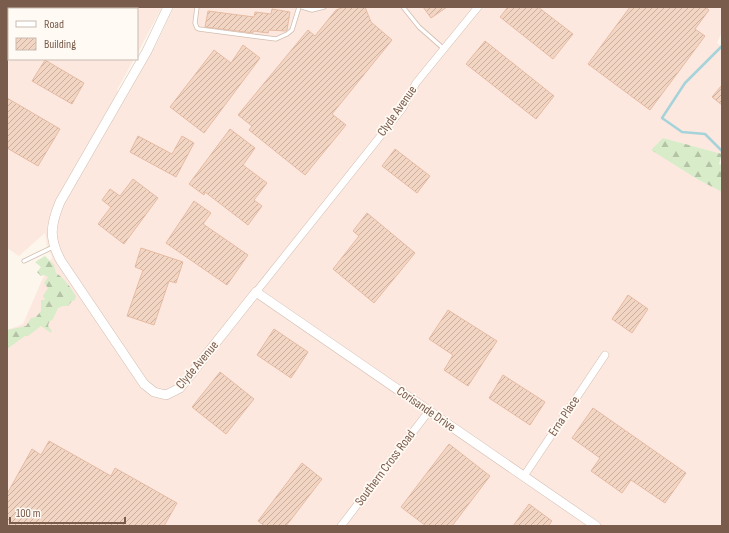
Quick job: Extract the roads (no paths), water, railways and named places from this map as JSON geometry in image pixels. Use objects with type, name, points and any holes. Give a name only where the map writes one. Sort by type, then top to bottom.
[{"type":"street","points":[[53,247],[53,218],[60,202],[147,51],[168,7]]},
{"type":"street","name":"Clyde Avenue","points":[[53,247],[144,384],[160,394],[166,395],[180,388],[402,109],[416,83],[478,7]]},
{"type":"street","name":"Corisande Drive","points":[[256,292],[596,526]]},
{"type":"street","name":"Erna Place","points":[[524,476],[605,355]]},
{"type":"street","name":"Southern Cross Road","points":[[341,526],[429,411]]},
{"type":"lane","points":[[197,7],[195,22],[199,30],[270,39],[281,38],[292,30],[300,7],[312,10],[324,7]]},
{"type":"lane","points":[[403,7],[419,28],[444,49]]},
{"type":"lane","points":[[24,261],[53,247]]},
{"type":"waterway","points":[[722,46],[685,83],[662,118],[682,132],[705,134],[722,151]]}]
